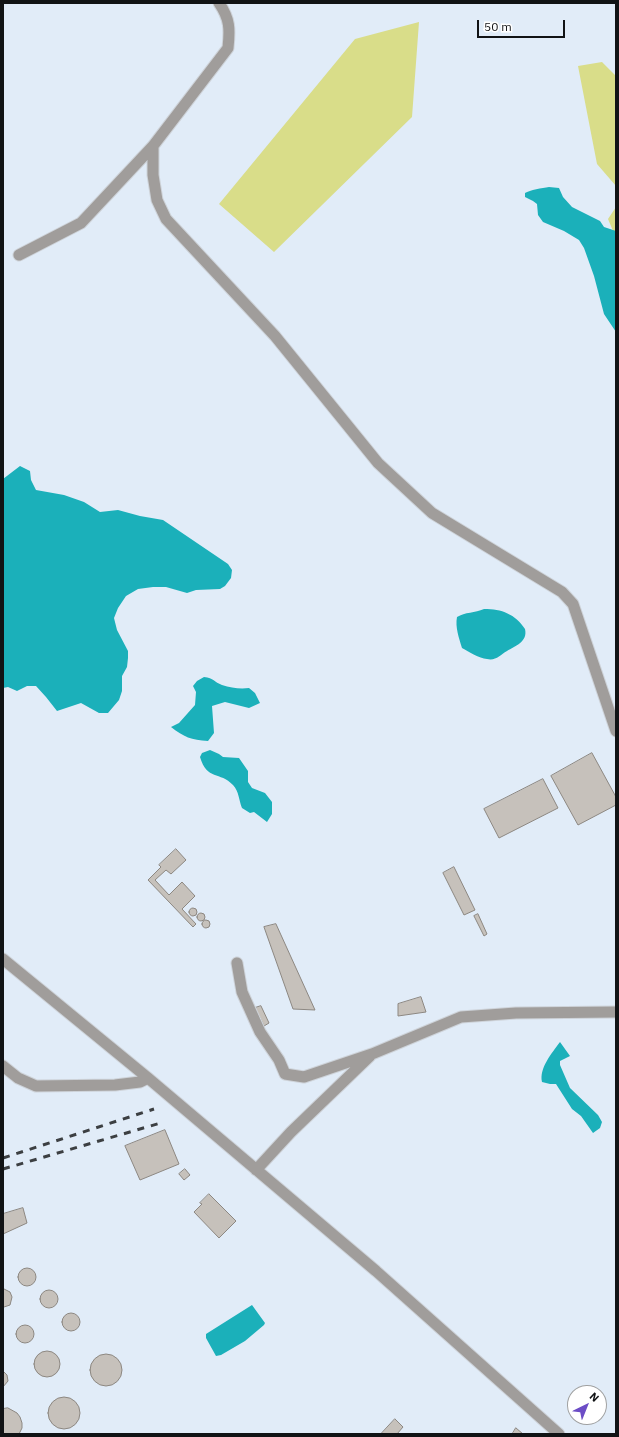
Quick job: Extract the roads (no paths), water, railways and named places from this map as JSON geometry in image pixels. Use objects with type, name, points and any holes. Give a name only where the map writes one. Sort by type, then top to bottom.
[{"type":"lane","points":[[19,255],[81,223],[153,146],[228,48],[230,30],[227,16],[219,3]]},
{"type":"lane","points":[[153,146],[153,175],[157,200],[166,218],[275,336],[378,463],[432,513],[562,592],[573,604],[616,731]]},
{"type":"lane","points":[[3,959],[148,1078],[376,1271],[559,1434]]},
{"type":"lane","points":[[236,963],[242,992],[260,1032],[279,1060],[285,1074],[304,1077],[372,1054],[460,1017],[516,1013],[616,1012]]},
{"type":"lane","points":[[256,1170],[291,1132],[372,1054]]},
{"type":"lane","points":[[3,1066],[18,1078],[36,1086],[115,1085],[140,1082],[148,1078]]},
{"type":"water","points":[[549,187],[559,188],[563,197],[572,207],[600,221],[604,227],[616,231],[616,332],[604,314],[594,276],[584,248],[579,240],[564,231],[543,222],[538,215],[537,204],[525,197],[525,193],[527,192]]},
{"type":"water","points":[[20,466],[30,471],[31,480],[36,490],[64,495],[84,502],[100,512],[118,510],[163,520],[228,564],[232,570],[231,578],[225,586],[220,589],[196,590],[187,593],[166,587],[153,587],[138,589],[126,596],[118,608],[114,618],[117,630],[128,651],[127,667],[122,676],[122,691],[119,700],[108,713],[99,713],[81,703],[57,711],[36,686],[27,686],[17,691],[8,687],[3,688],[3,479]]},
{"type":"water","points":[[484,609],[508,613],[525,629],[525,637],[520,643],[493,659],[487,659],[474,655],[462,648],[457,629],[457,617]]},
{"type":"water","points":[[204,677],[210,678],[219,684],[229,687],[249,688],[255,693],[260,703],[249,708],[225,702],[212,706],[214,733],[208,741],[188,737],[171,727],[179,723],[195,705],[196,692],[193,686],[197,681]]},
{"type":"water","points":[[210,750],[223,757],[239,758],[248,771],[248,782],[252,788],[265,793],[272,802],[272,814],[267,822],[254,812],[250,813],[242,808],[237,790],[233,785],[223,778],[206,770],[200,757],[202,753]]},
{"type":"water","points":[[560,1042],[570,1056],[560,1061],[560,1065],[570,1088],[598,1115],[602,1122],[600,1128],[593,1133],[581,1116],[572,1109],[556,1084],[542,1082],[542,1071],[544,1066]]},
{"type":"water","points":[[252,1305],[265,1323],[264,1325],[245,1341],[221,1355],[216,1356],[206,1338],[206,1334]]},
{"type":"railway","points":[[3,1158],[154,1109]]},
{"type":"railway","points":[[3,1169],[164,1122]]}]
